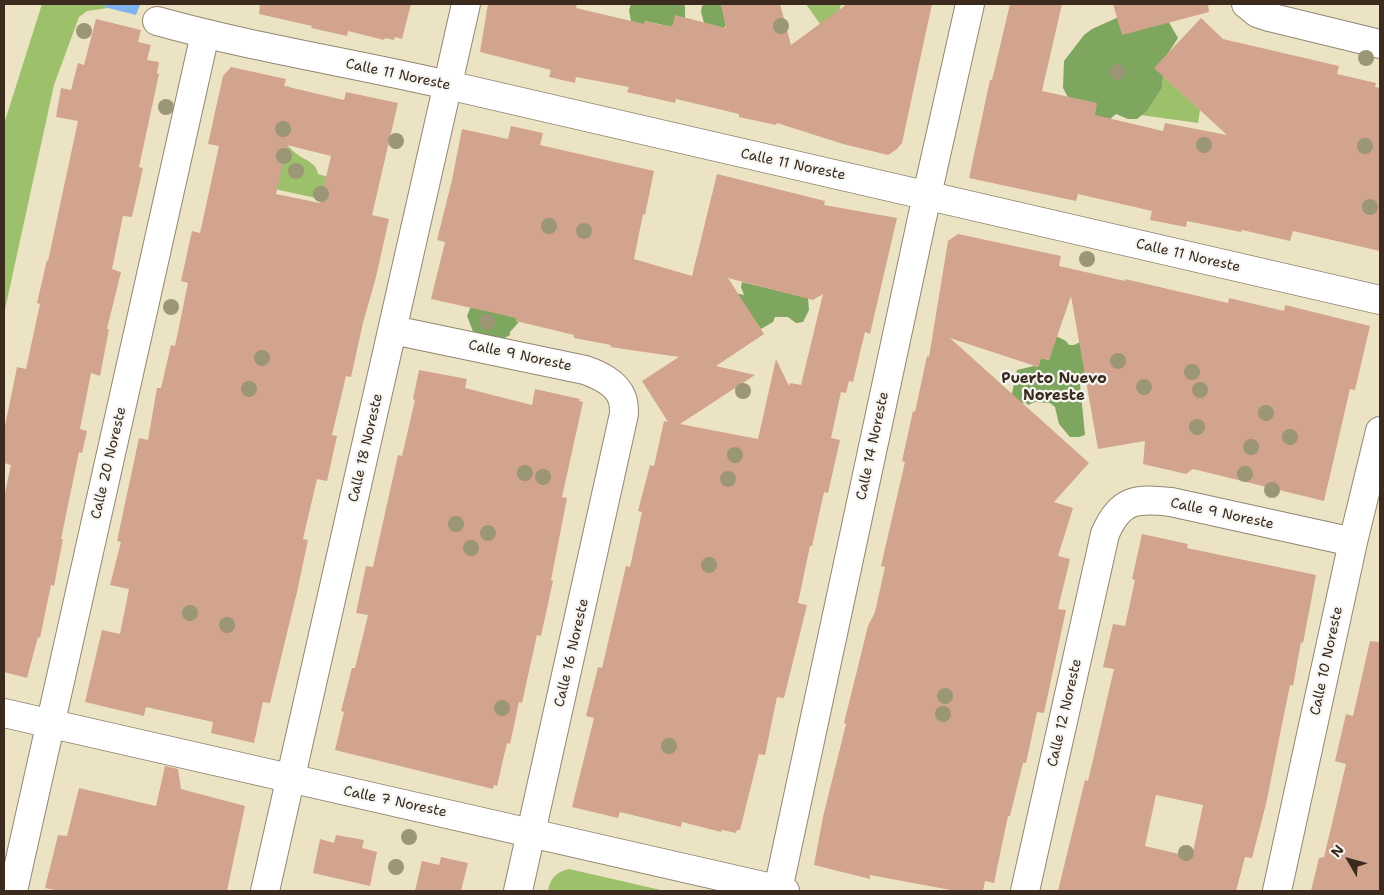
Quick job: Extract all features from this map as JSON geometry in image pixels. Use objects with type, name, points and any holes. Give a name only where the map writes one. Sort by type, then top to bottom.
[{"type":"street","name":"Calle 18 Noreste","points":[[265,891],[466,4]]},
{"type":"street","name":"Calle 14 Noreste","points":[[782,890],[927,195],[970,4]]},
{"type":"street","points":[[1246,4],[1257,13],[1269,17],[1380,44]]},
{"type":"street","name":"Calle 11 Noreste","points":[[157,21],[205,34],[448,85],[688,142],[927,195],[1380,300]]},
{"type":"street","name":"Calle 20 Noreste","points":[[13,891],[205,34]]},
{"type":"street","name":"Calle 9 Noreste","points":[[393,330],[585,370],[600,376],[614,386],[622,397],[624,414]]},
{"type":"street","name":"Calle 16 Noreste","points":[[518,891],[624,414]]},
{"type":"street","name":"Calle 10 Noreste","points":[[1277,891],[1353,542],[1380,431]]},
{"type":"street","name":"Calle 9 Noreste","points":[[1105,534],[1111,520],[1121,510],[1132,502],[1146,499],[1171,502],[1353,542]]},
{"type":"street","name":"Calle 12 Noreste","points":[[1025,891],[1105,534]]},
{"type":"street","name":"Calle 7 Noreste","points":[[4,713],[782,890]]},
{"type":"green space","points":[[42,4],[101,4],[108,8],[87,11],[79,17],[54,85],[4,314],[4,124]]},
{"type":"green space","points":[[631,4],[684,4],[685,18],[672,27],[645,21],[644,26],[631,21],[629,10]]},
{"type":"green space","points":[[705,4],[721,4],[726,25],[722,32],[704,23],[701,12],[702,6]]},
{"type":"green space","points":[[806,4],[841,4],[838,15],[820,24]]},
{"type":"green space","points":[[1132,11],[1167,19],[1178,38],[1167,55],[1162,88],[1147,111],[1137,119],[1128,119],[1116,114],[1108,121],[1097,121],[1071,103],[1063,88],[1064,61],[1084,35],[1092,29]]},
{"type":"green space","points":[[1163,76],[1200,110],[1198,123],[1141,115],[1147,111],[1162,88]]},
{"type":"green space","points":[[287,86],[290,87],[295,117],[288,146],[297,155],[312,164],[318,174],[328,177],[325,200],[261,186],[283,92]]},
{"type":"green space","points":[[742,282],[808,298],[809,310],[803,322],[796,323],[788,317],[775,317],[773,322],[761,329],[754,319],[749,321],[735,293],[744,295],[741,287]]},
{"type":"green space","points":[[471,306],[517,318],[516,321],[519,322],[510,332],[510,335],[501,340],[474,334],[467,316]]},
{"type":"green space","points":[[1056,336],[1066,341],[1069,345],[1080,342],[1087,379],[1080,384],[1085,435],[1079,437],[1070,437],[1059,424],[1055,407],[1050,403],[1035,402],[1028,405],[1024,401],[1020,411],[1005,426],[1017,370],[1034,366],[1038,367],[1041,358],[1049,360]]},
{"type":"green space","points":[[569,869],[665,891],[548,891],[554,877]]},
{"type":"water","points":[[101,4],[140,5],[136,15],[108,8]]},
{"type":"building","points":[[260,4],[411,4],[402,39],[395,37],[394,40],[385,38],[384,40],[348,31],[347,36],[259,14]]},
{"type":"building","points":[[488,4],[577,4],[576,8],[644,24],[645,21],[672,27],[675,15],[726,28],[721,4],[780,4],[791,45],[847,4],[932,4],[902,143],[888,155],[843,144],[777,123],[776,125],[739,117],[739,114],[676,99],[675,103],[627,92],[629,87],[576,77],[575,83],[549,77],[551,70],[480,52]]},
{"type":"building","points":[[1010,4],[1062,4],[1042,91],[1097,103],[1095,115],[1163,131],[1165,123],[1227,135],[1154,68],[1201,18],[1223,39],[1339,66],[1337,74],[1376,83],[1375,87],[1380,88],[1380,251],[1293,231],[1290,241],[1242,230],[1241,232],[1187,221],[1186,227],[1150,220],[1152,211],[1078,194],[1076,201],[969,178],[990,80],[992,80]]},
{"type":"building","points":[[1113,4],[1208,4],[1209,12],[1122,35]]},
{"type":"building","points":[[96,19],[141,30],[138,42],[151,45],[147,60],[159,62],[157,73],[159,74],[139,167],[143,168],[132,217],[123,216],[112,269],[121,272],[107,329],[109,329],[100,376],[91,373],[80,429],[87,431],[82,453],[79,452],[61,539],[63,539],[54,586],[51,585],[40,638],[38,637],[27,678],[4,672],[4,497],[11,465],[4,463],[4,431],[17,367],[26,369],[40,304],[37,303],[48,261],[78,121],[56,117],[61,88],[71,90],[78,63],[84,65]]},
{"type":"building","points":[[231,67],[286,79],[284,86],[344,100],[346,92],[398,103],[372,215],[389,219],[376,277],[351,377],[346,376],[332,435],[337,436],[327,481],[317,479],[303,539],[308,540],[297,592],[270,703],[263,702],[254,743],[211,733],[213,722],[146,707],[144,716],[85,702],[102,630],[120,634],[129,589],[110,585],[121,542],[117,541],[139,438],[148,440],[157,388],[161,388],[171,345],[175,346],[188,283],[181,281],[192,231],[200,233],[219,146],[208,144],[223,76]],"holes":[[[287,145],[331,156],[320,203],[276,194]]]},
{"type":"building","points":[[511,126],[543,133],[540,145],[654,171],[634,259],[692,276],[717,174],[825,201],[824,205],[897,218],[870,334],[865,332],[853,382],[849,381],[846,393],[841,392],[831,438],[840,440],[828,493],[824,492],[812,546],[810,546],[798,603],[807,605],[784,698],[777,697],[765,755],[759,754],[740,830],[737,830],[736,833],[722,830],[721,832],[682,822],[681,827],[620,812],[618,818],[572,807],[594,718],[586,716],[598,667],[602,668],[626,566],[630,567],[642,512],[638,511],[650,465],[654,466],[664,421],[668,422],[642,381],[679,357],[610,347],[611,345],[574,338],[574,335],[516,321],[517,318],[431,299],[445,242],[437,240],[462,129],[508,139]],"holes":[[[728,278],[813,300],[823,294],[801,385],[790,383],[789,386],[776,359],[758,439],[680,424],[755,375],[716,366],[764,334]]]},
{"type":"building","points":[[958,234],[1061,256],[1059,266],[1125,281],[1125,279],[1228,303],[1229,298],[1284,311],[1285,305],[1370,326],[1355,390],[1350,389],[1324,501],[1193,469],[1186,474],[1143,464],[1145,441],[1098,449],[1071,296],[1049,360],[1041,358],[1038,367],[950,338],[1089,463],[1054,502],[1073,508],[1058,556],[1070,559],[1058,609],[1066,610],[1044,713],[1037,712],[1026,763],[1023,763],[1010,816],[1008,816],[994,883],[985,881],[983,891],[956,891],[870,875],[870,879],[814,865],[823,817],[846,724],[844,723],[868,626],[875,612],[885,567],[881,566],[905,462],[902,461],[913,411],[915,412],[927,356],[929,357],[948,241]]},
{"type":"building","points":[[419,370],[467,379],[465,388],[532,405],[535,389],[580,399],[579,401],[583,402],[562,497],[567,498],[551,580],[553,581],[541,636],[537,635],[522,703],[519,702],[510,744],[507,743],[497,786],[494,785],[493,789],[335,750],[344,712],[341,711],[352,668],[355,668],[368,615],[356,613],[366,566],[373,567],[398,455],[402,456],[415,400],[413,399]]},
{"type":"building","points":[[1142,534],[1188,544],[1187,548],[1316,575],[1293,686],[1290,685],[1266,804],[1252,858],[1245,857],[1236,891],[1058,891],[1085,780],[1088,781],[1114,669],[1103,667],[1113,624],[1125,626],[1135,580],[1132,579]],"holes":[[[1156,795],[1203,805],[1192,857],[1145,846]]]},
{"type":"building","points":[[1370,641],[1380,642],[1380,891],[1311,891],[1319,858],[1324,857],[1346,764],[1335,761],[1346,714],[1353,716]]},
{"type":"building","points":[[165,766],[178,769],[181,789],[245,806],[227,891],[60,891],[45,888],[58,835],[67,836],[79,788],[156,806]]},
{"type":"building","points":[[336,835],[364,840],[362,848],[377,852],[370,886],[313,873],[320,839],[334,843]]},
{"type":"building","points":[[441,857],[468,863],[461,891],[415,891],[422,861],[439,865]]},
{"type":"district","name":"Puerto Nuevo Noreste","points":[[1054,388]]}]
